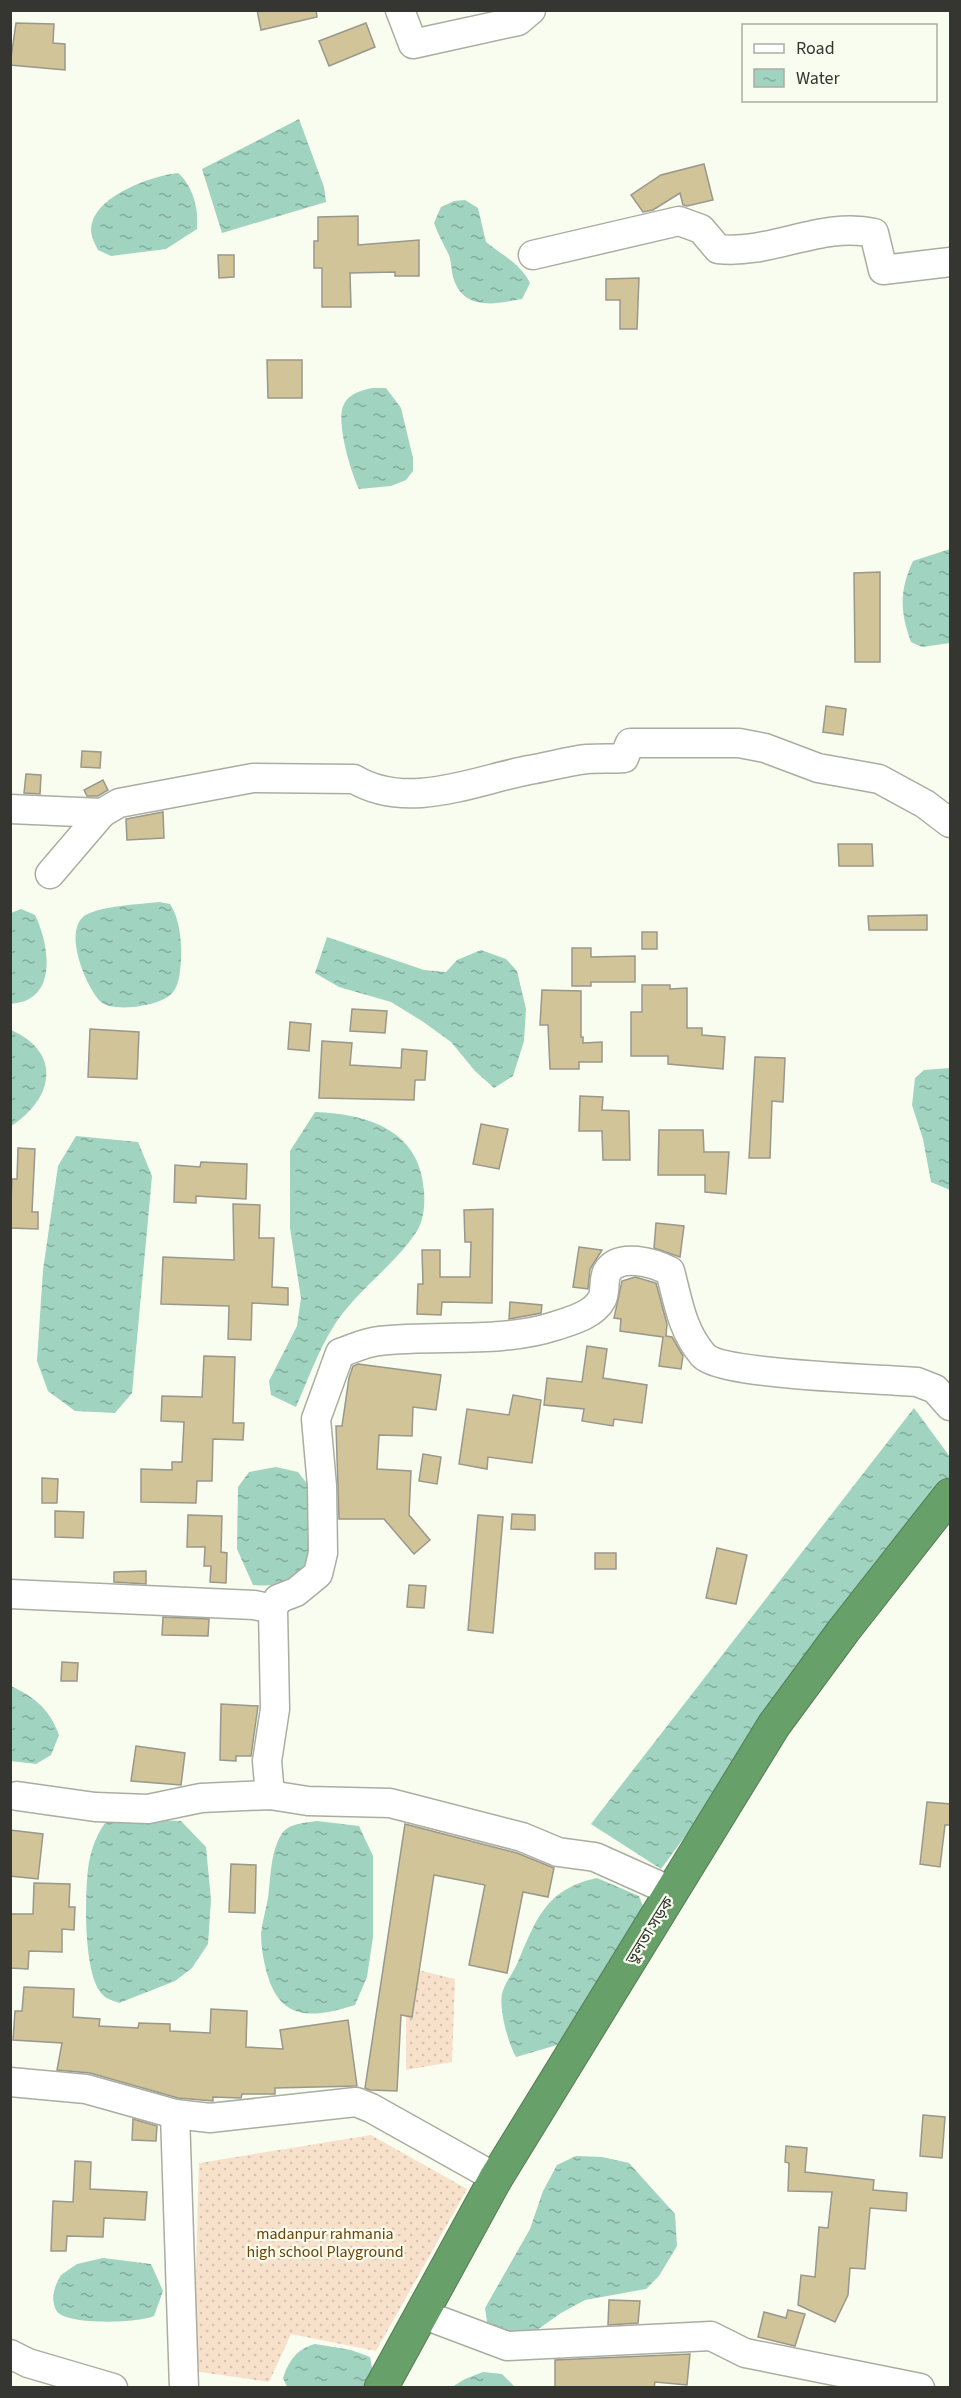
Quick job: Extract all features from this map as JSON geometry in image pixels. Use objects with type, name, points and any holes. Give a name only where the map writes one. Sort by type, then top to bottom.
[{"type":"highway","name":"ভুলতা সড়ক","points":[[381,2388],[496,2178],[774,1725],[844,1630],[951,1495]]},
{"type":"street","points":[[400,10],[413,44],[518,21],[531,10]]},
{"type":"street","points":[[533,255],[679,221],[701,229],[718,249],[758,249],[854,228],[874,233],[883,270],[951,262]]},
{"type":"street","points":[[50,874],[102,813],[129,800],[253,778],[354,779],[368,788],[395,791],[445,791],[511,774],[585,759],[624,758],[630,743],[739,743],[765,748],[818,768],[879,779],[925,804],[951,823]]},
{"type":"street","points":[[10,809],[102,813]]},
{"type":"street","points":[[270,1796],[267,1761],[274,1709],[273,1609],[278,1599],[296,1592],[318,1574],[324,1553],[322,1486],[316,1419],[340,1353],[376,1341],[512,1334],[547,1329],[581,1318],[602,1300],[606,1273],[614,1266],[631,1261],[655,1264],[670,1271],[685,1330],[704,1357],[713,1362],[751,1370],[917,1383],[935,1389],[951,1406]]},
{"type":"street","points":[[10,1594],[254,1605],[273,1609]]},
{"type":"street","points":[[17,1796],[94,1807],[148,1809],[201,1798],[270,1796],[308,1802],[390,1803],[522,1838],[558,1852],[594,1857],[673,1892]]},
{"type":"street","points":[[10,2082],[86,2089],[175,2114],[210,2118],[356,2102],[372,2108],[496,2178]]},
{"type":"street","points":[[175,2114],[184,2388]]},
{"type":"street","points":[[422,2314],[507,2346],[711,2336],[745,2353],[920,2388]]},
{"type":"street","points":[[10,2354],[28,2363],[113,2388]]},
{"type":"green space","points":[[406,1967],[455,1979],[452,2062],[406,2070]]},
{"type":"green space","name":"madanpur rahmania high school Playground","points":[[371,2135],[467,2189],[376,2351],[291,2334],[269,2382],[193,2371],[199,2163]]},
{"type":"water","points":[[299,119],[324,187],[326,202],[222,233],[202,169]]},
{"type":"water","points":[[178,173],[188,184],[194,198],[197,229],[166,249],[111,256],[98,250],[92,237],[91,227],[97,213],[105,204],[127,189],[141,183]]},
{"type":"water","points":[[465,200],[478,208],[486,242],[516,265],[526,276],[530,283],[522,299],[482,303],[473,301],[459,290],[453,277],[449,256],[434,223],[441,207],[454,201]]},
{"type":"water","points":[[386,388],[401,408],[413,458],[413,471],[406,480],[391,486],[359,489],[345,446],[341,422],[342,412],[349,397],[359,391]]},
{"type":"water","points":[[950,549],[950,643],[922,647],[911,642],[905,621],[903,592],[905,582],[913,561]]},
{"type":"water","points":[[159,902],[170,904],[179,927],[181,963],[175,990],[160,1001],[142,1006],[105,1005],[94,994],[83,972],[76,947],[78,925],[83,917],[98,910]]},
{"type":"water","points":[[21,909],[35,915],[39,924],[47,960],[46,972],[38,992],[27,1000],[11,1004],[11,913]]},
{"type":"water","points":[[327,937],[424,970],[446,972],[457,960],[481,950],[506,959],[517,971],[526,1009],[524,1041],[513,1076],[494,1088],[475,1071],[451,1042],[422,1021],[391,1002],[339,987],[315,973]]},
{"type":"water","points":[[11,1030],[28,1040],[39,1051],[45,1063],[46,1076],[43,1090],[36,1103],[11,1126]]},
{"type":"water","points":[[950,1068],[950,1190],[931,1182],[923,1139],[912,1105],[915,1078],[924,1070]]},
{"type":"water","points":[[315,1112],[335,1113],[372,1122],[388,1129],[402,1140],[413,1153],[420,1170],[424,1206],[419,1227],[408,1243],[354,1299],[335,1324],[296,1407],[271,1395],[269,1381],[297,1326],[301,1298],[290,1228],[290,1151]]},
{"type":"water","points":[[76,1136],[138,1142],[152,1176],[132,1393],[115,1413],[75,1411],[48,1391],[37,1361],[43,1270],[58,1166]]},
{"type":"water","points":[[914,1408],[950,1457],[950,1475],[661,1869],[591,1824]]},
{"type":"water","points":[[276,1467],[298,1472],[309,1486],[310,1564],[284,1582],[262,1586],[253,1585],[237,1549],[238,1487],[249,1472]]},
{"type":"water","points":[[11,1686],[41,1705],[51,1718],[59,1735],[51,1755],[36,1764],[11,1761]]},
{"type":"water","points":[[109,1818],[181,1821],[206,1847],[211,1900],[208,1944],[192,1968],[175,1981],[119,2003],[104,1996],[96,1985],[87,1935],[86,1897],[89,1862],[92,1849]]},
{"type":"water","points":[[317,1821],[359,1826],[373,1856],[373,1937],[367,1977],[355,2005],[310,2014],[298,2012],[279,1999],[266,1970],[261,1934],[277,1842],[288,1828]]},
{"type":"water","points":[[597,1878],[639,1896],[643,1906],[564,2043],[516,2057],[503,2017],[501,2001],[505,1986],[537,1920],[554,1898],[579,1883]]},
{"type":"water","points":[[576,2156],[602,2157],[629,2163],[675,2214],[677,2246],[659,2276],[646,2289],[585,2300],[534,2332],[493,2333],[487,2322],[485,2308],[530,2229],[543,2191],[557,2165]]},
{"type":"water","points":[[103,2258],[151,2264],[163,2291],[154,2316],[102,2322],[73,2319],[56,2310],[53,2301],[54,2292],[61,2275],[77,2264]]},
{"type":"water","points":[[315,2344],[351,2350],[370,2357],[373,2373],[369,2387],[287,2387],[283,2378],[291,2361],[303,2349]]},
{"type":"water","points":[[483,2372],[502,2374],[515,2387],[452,2387]]},
{"type":"building","points":[[257,10],[316,10],[317,17],[261,30]]},
{"type":"building","points":[[16,23],[54,24],[53,43],[65,44],[65,70],[10,65]]},
{"type":"building","points":[[366,23],[375,47],[329,66],[319,41]]},
{"type":"building","points":[[704,164],[713,200],[687,206],[683,205],[680,193],[653,210],[643,212],[631,195],[661,175]]},
{"type":"building","points":[[358,216],[358,245],[419,240],[419,276],[395,276],[395,272],[350,273],[351,307],[322,307],[322,268],[314,268],[314,241],[318,241],[318,217]]},
{"type":"building","points":[[218,255],[234,255],[234,277],[219,278]]},
{"type":"building","points":[[639,278],[637,329],[620,329],[620,300],[606,300],[606,279]]},
{"type":"building","points":[[267,360],[302,360],[302,398],[268,398]]},
{"type":"building","points":[[880,572],[880,662],[855,662],[854,573]]},
{"type":"building","points":[[826,706],[846,709],[843,735],[823,732]]},
{"type":"building","points":[[82,751],[101,752],[100,768],[81,767]]},
{"type":"building","points":[[26,774],[41,775],[40,794],[24,793]]},
{"type":"building","points":[[103,780],[108,790],[98,796],[87,796],[84,790]]},
{"type":"building","points":[[163,812],[164,838],[127,840],[126,819]]},
{"type":"building","points":[[838,844],[872,844],[873,866],[839,866]]},
{"type":"building","points":[[927,915],[927,930],[869,930],[868,916]]},
{"type":"building","points":[[642,932],[657,932],[657,949],[642,949]]},
{"type":"building","points":[[572,948],[591,948],[591,957],[635,956],[635,982],[591,982],[591,986],[572,986]]},
{"type":"building","points":[[642,985],[670,985],[670,989],[687,988],[687,1028],[702,1028],[702,1035],[725,1037],[723,1069],[668,1064],[668,1056],[631,1056],[631,1012],[642,1012]]},
{"type":"building","points":[[542,990],[581,991],[581,1037],[583,1037],[583,1043],[602,1042],[602,1062],[579,1062],[579,1069],[550,1069],[548,1025],[540,1025]]},
{"type":"building","points":[[352,1009],[387,1011],[385,1033],[350,1031]]},
{"type":"building","points":[[290,1022],[311,1024],[309,1051],[288,1049]]},
{"type":"building","points":[[90,1029],[139,1032],[137,1079],[88,1077]]},
{"type":"building","points":[[322,1041],[352,1043],[350,1065],[401,1068],[402,1049],[427,1051],[425,1080],[415,1080],[414,1100],[319,1098]]},
{"type":"building","points":[[755,1057],[785,1058],[783,1102],[772,1101],[770,1158],[749,1158]]},
{"type":"building","points":[[580,1096],[603,1097],[602,1110],[629,1111],[630,1160],[603,1160],[602,1131],[579,1131]]},
{"type":"building","points":[[481,1124],[508,1129],[499,1169],[473,1164]]},
{"type":"building","points":[[659,1130],[703,1130],[704,1152],[729,1152],[726,1194],[705,1192],[705,1175],[658,1175]]},
{"type":"building","points":[[18,1148],[35,1149],[32,1212],[38,1212],[38,1229],[10,1228],[12,1179],[17,1179]]},
{"type":"building","points":[[201,1162],[247,1164],[246,1199],[196,1196],[196,1203],[174,1202],[175,1165],[200,1167]]},
{"type":"building","points":[[233,1204],[260,1205],[259,1238],[274,1238],[272,1287],[288,1288],[288,1305],[252,1303],[251,1340],[228,1339],[229,1306],[161,1304],[163,1257],[234,1260]]},
{"type":"building","points":[[493,1209],[492,1303],[442,1302],[441,1315],[417,1314],[418,1284],[423,1284],[422,1250],[440,1250],[440,1277],[470,1277],[471,1242],[465,1242],[464,1210]]},
{"type":"building","points":[[656,1223],[684,1226],[680,1257],[654,1248]]},
{"type":"building","points":[[579,1247],[602,1250],[590,1269],[588,1289],[573,1287]]},
{"type":"building","points":[[635,1277],[656,1283],[667,1324],[666,1336],[672,1337],[683,1356],[681,1369],[659,1366],[663,1337],[620,1331],[621,1319],[614,1318],[622,1281]]},
{"type":"building","points":[[510,1302],[542,1305],[541,1313],[509,1319]]},
{"type":"building","points":[[587,1346],[607,1349],[603,1378],[647,1385],[642,1423],[614,1419],[613,1426],[582,1421],[584,1409],[544,1405],[547,1378],[582,1382]]},
{"type":"building","points":[[204,1356],[235,1357],[233,1423],[244,1423],[243,1440],[213,1439],[212,1481],[197,1481],[196,1503],[141,1502],[141,1469],[172,1470],[172,1462],[182,1462],[184,1422],[161,1421],[162,1396],[202,1397]]},
{"type":"building","points":[[358,1364],[441,1375],[436,1410],[413,1407],[412,1436],[379,1435],[377,1469],[411,1471],[409,1515],[430,1540],[414,1554],[384,1519],[339,1519],[336,1426],[342,1426],[349,1378],[353,1366]]},
{"type":"building","points":[[513,1395],[541,1400],[532,1463],[488,1457],[487,1469],[459,1464],[467,1409],[509,1415]]},
{"type":"building","points":[[423,1454],[441,1457],[437,1484],[419,1481]]},
{"type":"building","points":[[42,1478],[58,1479],[57,1503],[42,1503]]},
{"type":"building","points":[[55,1511],[84,1512],[83,1538],[55,1537]]},
{"type":"building","points":[[512,1514],[535,1515],[535,1530],[511,1529]]},
{"type":"building","points":[[188,1515],[222,1516],[221,1552],[227,1553],[226,1583],[210,1582],[211,1566],[204,1566],[205,1547],[187,1547]]},
{"type":"building","points":[[478,1515],[503,1517],[493,1633],[468,1630]]},
{"type":"building","points":[[717,1548],[747,1555],[736,1604],[706,1598]]},
{"type":"building","points":[[595,1553],[616,1553],[616,1569],[595,1569]]},
{"type":"building","points":[[146,1571],[146,1584],[114,1582],[114,1572]]},
{"type":"building","points":[[409,1585],[426,1586],[424,1608],[407,1607]]},
{"type":"building","points":[[163,1617],[209,1619],[208,1636],[162,1635]]},
{"type":"building","points":[[62,1662],[78,1663],[77,1681],[61,1681]]},
{"type":"building","points":[[221,1704],[258,1706],[251,1756],[236,1756],[236,1761],[220,1760]]},
{"type":"building","points":[[136,1746],[185,1753],[181,1785],[131,1781]]},
{"type":"building","points":[[927,1802],[951,1804],[951,1825],[945,1825],[940,1867],[920,1864]]},
{"type":"building","points":[[405,1824],[517,1853],[554,1868],[548,1897],[523,1892],[507,1973],[469,1965],[485,1885],[434,1875],[412,2017],[401,2015],[397,2091],[370,2090],[365,2088]]},
{"type":"building","points":[[10,1830],[43,1834],[38,1879],[10,1876]]},
{"type":"building","points":[[231,1864],[256,1865],[255,1913],[229,1912]]},
{"type":"building","points":[[34,1883],[70,1884],[69,1907],[75,1907],[74,1930],[62,1929],[62,1952],[29,1951],[28,1969],[10,1968],[10,1914],[33,1914]]},
{"type":"building","points":[[24,1987],[74,1989],[73,2017],[100,2019],[99,2026],[138,2028],[139,2023],[170,2024],[170,2031],[210,2033],[211,2009],[247,2011],[246,2047],[283,2049],[280,2030],[348,2020],[357,2086],[275,2088],[275,2094],[242,2094],[241,2098],[213,2097],[213,2101],[178,2098],[90,2073],[57,2070],[62,2043],[13,2040],[15,2011],[22,2011]]},
{"type":"building","points":[[923,2115],[945,2117],[942,2158],[920,2156]]},
{"type":"building","points":[[133,2119],[157,2126],[156,2141],[132,2140]]},
{"type":"building","points":[[786,2146],[807,2148],[805,2172],[874,2180],[873,2190],[907,2193],[906,2211],[870,2208],[865,2269],[850,2268],[848,2295],[835,2322],[798,2305],[801,2275],[815,2277],[819,2227],[828,2228],[832,2192],[788,2191],[789,2163],[785,2162]]},
{"type":"building","points":[[75,2161],[91,2162],[90,2189],[147,2192],[145,2220],[104,2218],[103,2237],[67,2236],[66,2251],[51,2251],[53,2201],[73,2202]]},
{"type":"building","points":[[609,2300],[640,2301],[638,2323],[608,2325]]},
{"type":"building","points":[[788,2310],[805,2314],[795,2346],[758,2337],[764,2312],[786,2318]]},
{"type":"building","points":[[690,2354],[687,2385],[655,2382],[654,2388],[555,2388],[555,2360]]}]
